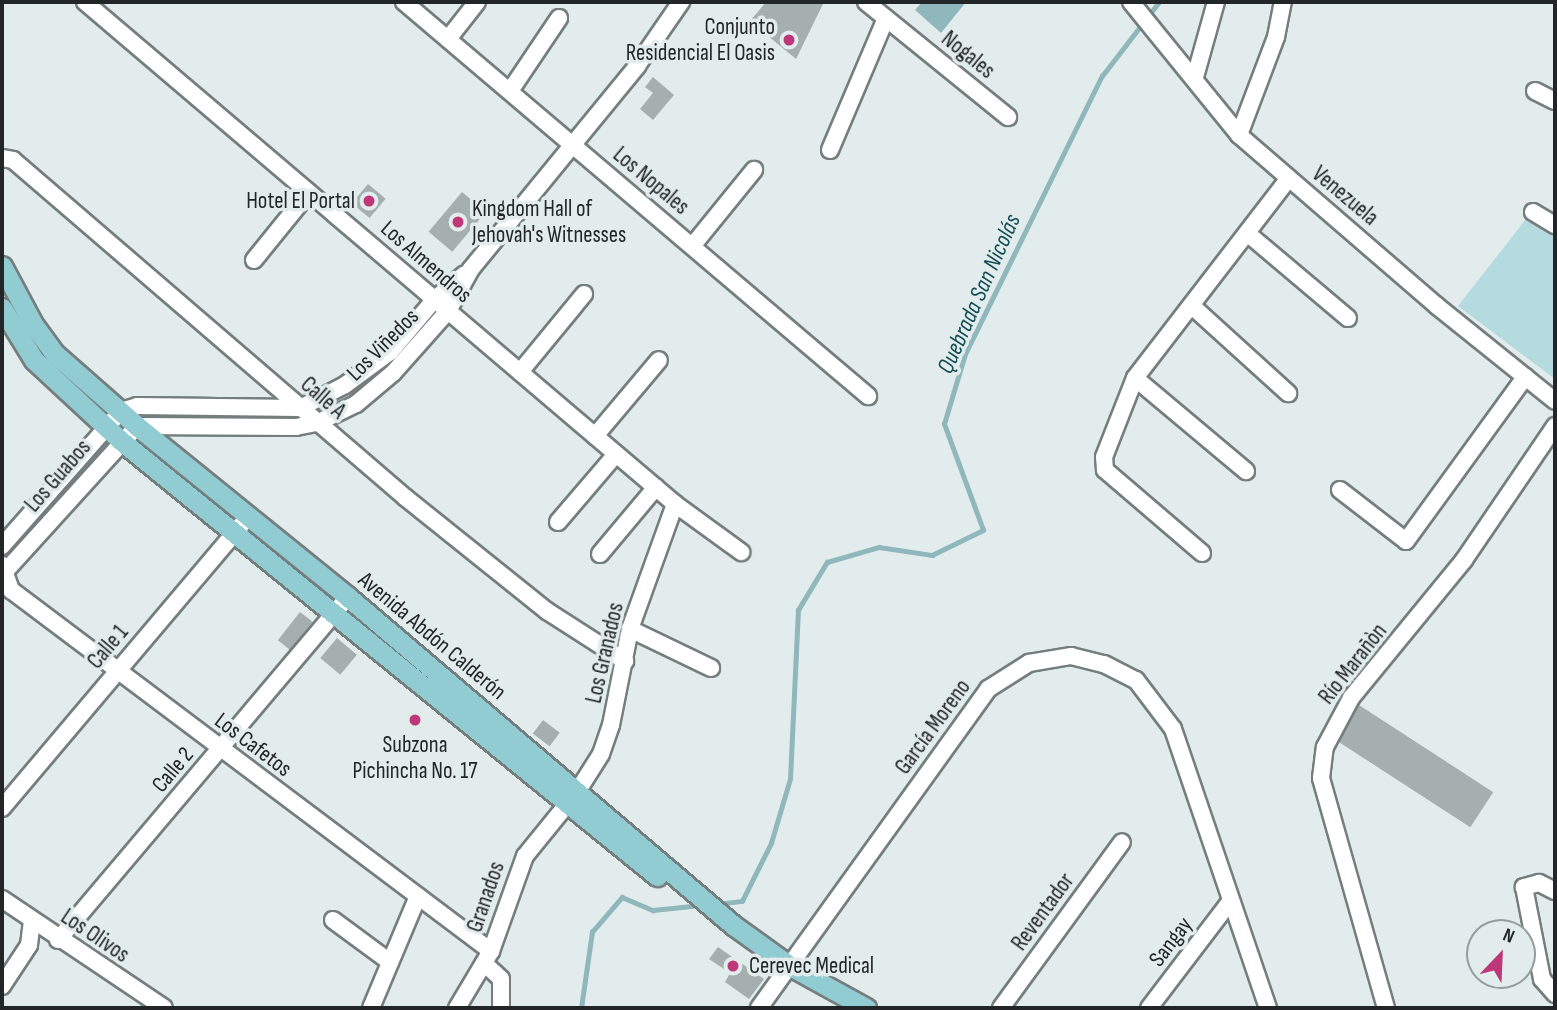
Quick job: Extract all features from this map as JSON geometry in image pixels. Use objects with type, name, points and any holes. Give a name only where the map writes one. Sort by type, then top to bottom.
[{"type":"main road","name":"Avenida Abdón Calderón","points":[[2,265],[55,354],[242,523],[334,613],[571,799],[729,929],[843,1008]]},
{"type":"main road","name":"Avenida Abdón Calderón","points":[[2,308],[34,360],[120,440],[348,597],[571,799]]},
{"type":"main road","name":"Avenida Abdón Calderón","points":[[787,971],[866,1008]]},
{"type":"street","name":"Los Almendros","points":[[85,2],[675,504],[741,552]]},
{"type":"street","name":"Los Nopales","points":[[404,2],[868,396]]},
{"type":"street","points":[[448,39],[477,2]]},
{"type":"street","name":"Los Viñedos","points":[[137,426],[296,427],[317,423],[356,404],[393,373],[448,311],[471,269],[637,66],[681,2]]},
{"type":"street","name":"Nogales","points":[[866,2],[1008,117]]},
{"type":"street","name":"Venezuela","points":[[1131,2],[1195,77],[1239,135],[1555,401]]},
{"type":"street","points":[[1195,77],[1216,2]]},
{"type":"street","points":[[1239,135],[1276,37],[1283,2]]},
{"type":"street","points":[[510,91],[559,18]]},
{"type":"street","points":[[830,150],[886,18]]},
{"type":"street","points":[[1535,91],[1555,101]]},
{"type":"street","name":"Calle A","points":[[2,158],[13,160],[317,423],[547,611],[625,661]]},
{"type":"street","points":[[692,246],[754,170]]},
{"type":"street","points":[[1202,553],[1103,464],[1135,378],[1289,178]]},
{"type":"street","points":[[254,260],[309,192]]},
{"type":"street","points":[[1533,212],[1555,225]]},
{"type":"street","points":[[1247,233],[1348,318]]},
{"type":"street","name":"Los Viñedos","points":[[121,411],[137,406],[300,408],[345,386],[390,352],[435,299],[471,269]]},
{"type":"street","points":[[520,372],[584,294]]},
{"type":"street","points":[[1192,306],[1288,393]]},
{"type":"street","points":[[595,436],[659,360]]},
{"type":"street","points":[[1340,490],[1406,541],[1525,377]]},
{"type":"street","points":[[1135,378],[1246,471]]},
{"type":"street","name":"Los Guabos","points":[[2,546],[121,411]]},
{"type":"street","name":"Los Guabos","points":[[2,571],[120,440],[137,426]]},
{"type":"street","name":"Río Marañòn","points":[[1385,1008],[1321,778],[1325,747],[1351,698],[1464,560],[1555,426]]},
{"type":"street","points":[[558,522],[616,454]]},
{"type":"street","points":[[600,554],[656,487]]},
{"type":"street","name":"Los Granados","points":[[571,799],[601,754],[611,725],[630,629],[675,504]]},
{"type":"street","name":"Calle 1","points":[[2,807],[242,523]]},
{"type":"street","name":"Los Cafetos","points":[[2,571],[11,590],[418,895],[488,957]]},
{"type":"street","name":"Calle 2","points":[[58,940],[348,597]]},
{"type":"street","points":[[630,629],[711,668]]},
{"type":"street","name":"García Moreno","points":[[760,1008],[988,689],[1029,663],[1056,657],[1087,659],[1119,670],[1136,680],[1160,706],[1173,729],[1229,903],[1268,1008]]},
{"type":"street","name":"Granados","points":[[457,1008],[488,957],[525,856],[571,799]]},
{"type":"street","name":"Reventador","points":[[1002,1008],[1122,842]]},
{"type":"street","points":[[1555,891],[1539,883],[1524,887],[1542,979],[1555,993]]},
{"type":"street","points":[[371,1008],[418,895]]},
{"type":"street","name":"Los Olivos","points":[[2,899],[58,940],[164,1008]]},
{"type":"street","name":"Sangay","points":[[1149,1008],[1229,903]]},
{"type":"street","points":[[334,920],[390,962]]},
{"type":"street","points":[[2,986],[29,945],[32,921]]},
{"type":"street","points":[[488,957],[500,979],[501,1008]]},
{"type":"shaded area","points":[[922,2],[966,2],[941,33],[915,10]]},
{"type":"shaded area","points":[[1526,219],[1555,234],[1555,379],[1458,306]]},
{"type":"building","name":"Conjunto Residencial El Oasis","points":[[766,2],[824,2],[796,59],[750,21]]},
{"type":"building","points":[[653,77],[674,95],[653,120],[640,109],[653,93],[645,87]]},
{"type":"building","name":"Hotel El Portal","points":[[368,184],[386,199],[370,218],[352,203]]},
{"type":"building","name":"Kingdom Hall of Jehovah's Witnesses","points":[[462,192],[486,212],[452,252],[429,232]]},
{"type":"building","points":[[300,612],[313,622],[290,650],[278,640]]},
{"type":"building","points":[[337,638],[357,655],[340,675],[320,658]]},
{"type":"building","points":[[1359,705],[1493,792],[1470,827],[1336,740]]},
{"type":"building","points":[[543,720],[560,733],[550,746],[533,734]]},
{"type":"building","name":"Cerevec Medical","points":[[718,947],[764,979],[749,999],[725,982],[730,973],[709,959]]},
{"type":"waterway","name":"Quebrada San Nicolás","points":[[717,904],[742,901],[771,843],[790,779],[798,610],[827,562],[879,547],[932,555],[983,530],[944,424],[965,354],[1102,76],[1159,2]]},
{"type":"waterway","name":"Quebrada San Nicolás","points":[[581,1008],[592,932],[622,897],[653,910],[701,905]]},
{"type":"place","name":"Conjunto Residencial El Oasis","points":[[789,40]]},
{"type":"place","name":"Hotel El Portal","points":[[369,201]]},
{"type":"place","name":"Kingdom Hall of Jehovah's Witnesses","points":[[458,222]]},
{"type":"place","name":"Subzona Pichincha No. 17","points":[[415,720]]},
{"type":"place","name":"Cerevec Medical","points":[[733,966]]}]
